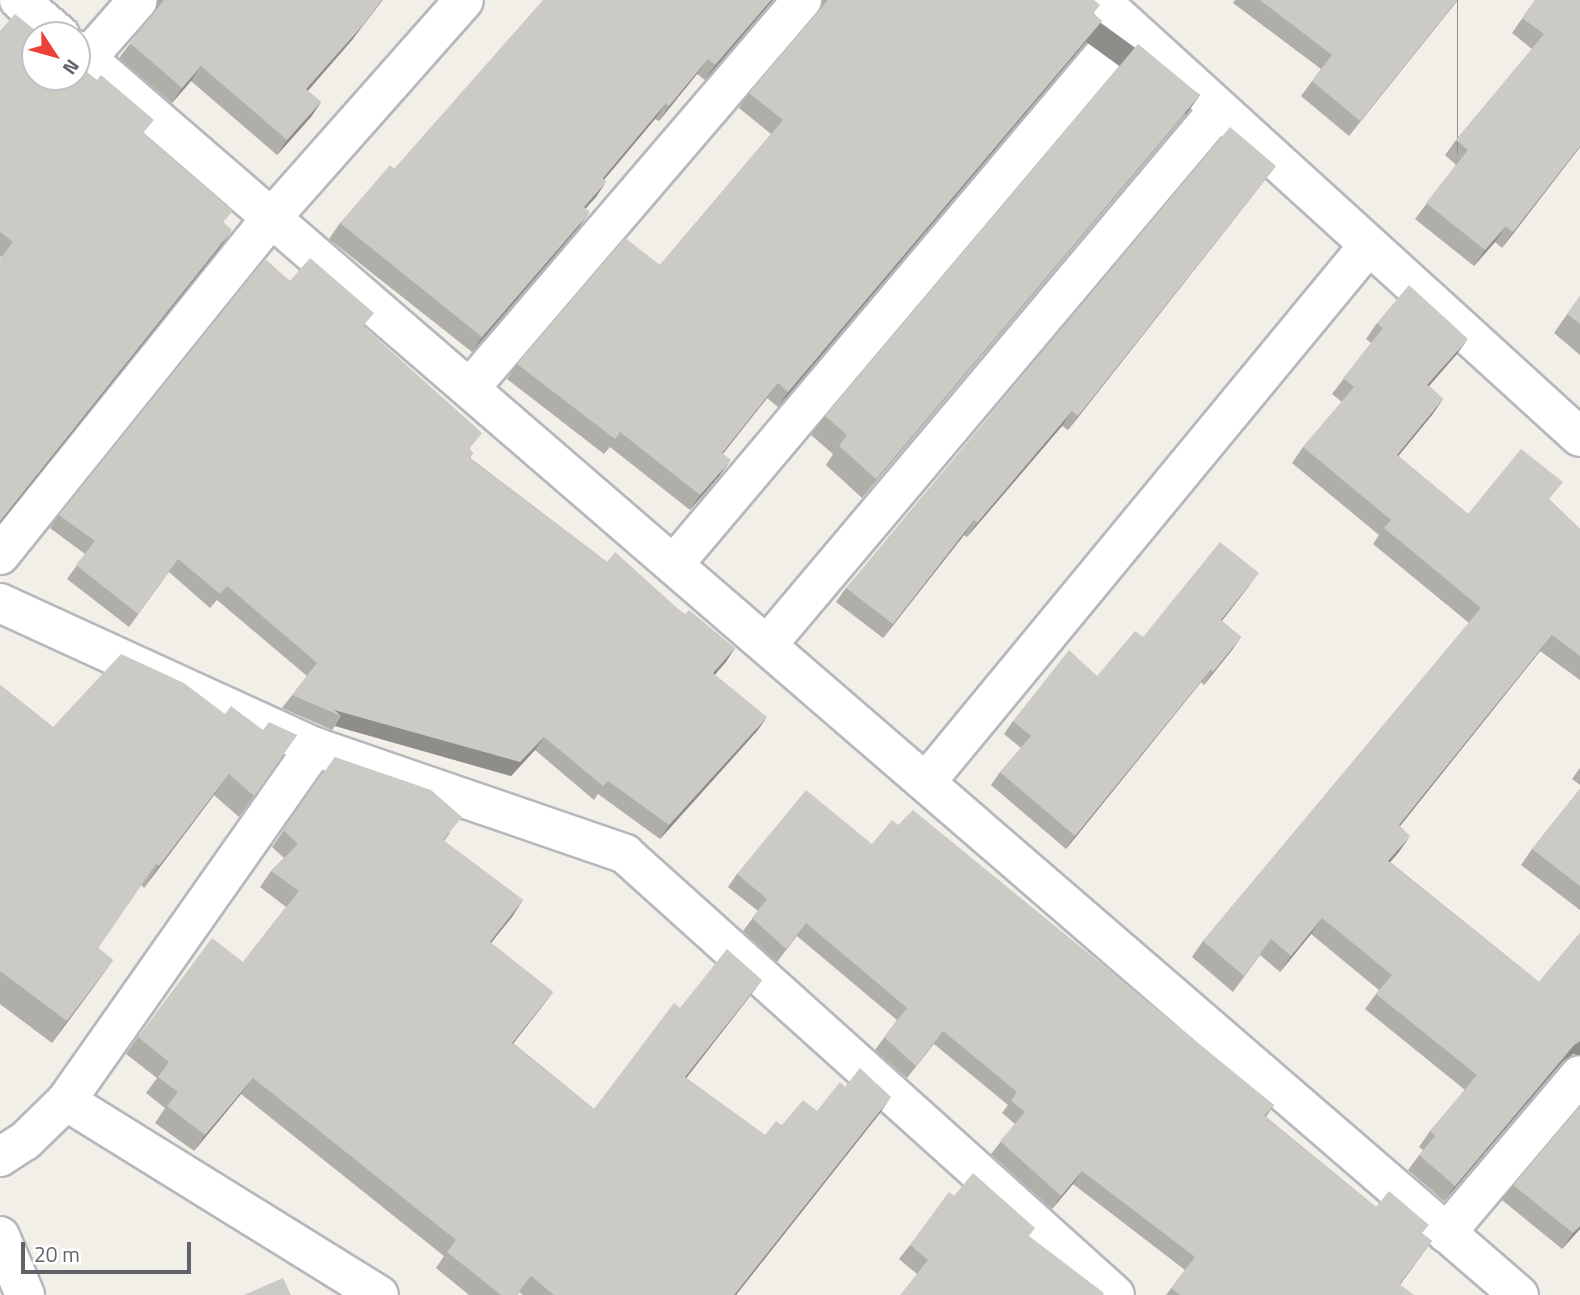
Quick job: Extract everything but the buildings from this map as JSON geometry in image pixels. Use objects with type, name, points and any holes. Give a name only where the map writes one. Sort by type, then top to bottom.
[{"type":"street","points":[[19,0],[44,21]]},
{"type":"street","points":[[91,36],[138,0]]},
{"type":"street","points":[[0,555],[273,216],[464,0]]},
{"type":"street","points":[[470,388],[802,0]]},
{"type":"street","points":[[1100,0],[1580,437]]},
{"type":"street","points":[[674,564],[1128,26]]},
{"type":"street","points":[[91,62],[273,216],[1519,1295]]},
{"type":"street","points":[[767,645],[1219,109]]},
{"type":"street","points":[[926,782],[1368,246]]},
{"type":"street","points":[[0,603],[315,747],[625,854],[1115,1295]]},
{"type":"street","points":[[0,1157],[24,1141],[66,1101],[315,747]]},
{"type":"street","points":[[1446,1233],[1580,1075]]},
{"type":"street","points":[[66,1101],[379,1295]]},
{"type":"street","points":[[0,1236],[25,1295]]}]
